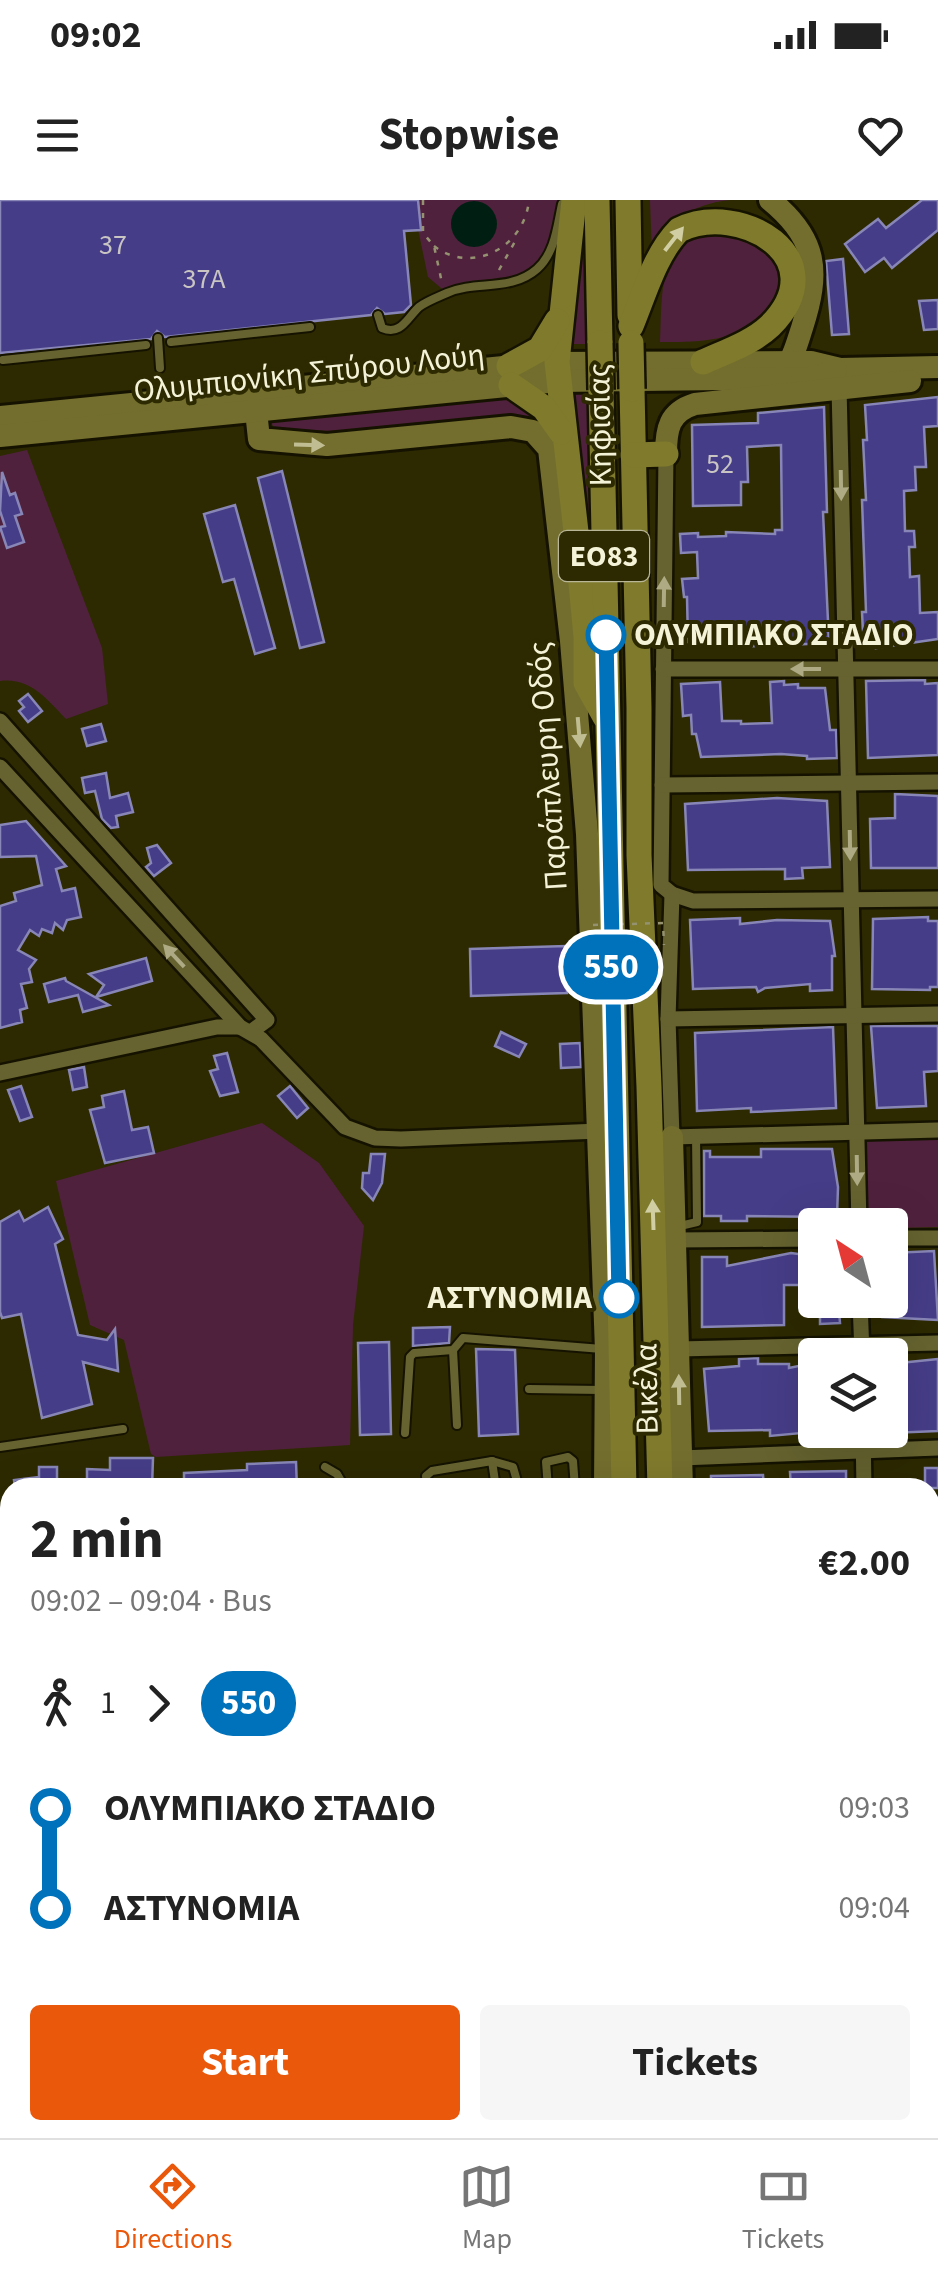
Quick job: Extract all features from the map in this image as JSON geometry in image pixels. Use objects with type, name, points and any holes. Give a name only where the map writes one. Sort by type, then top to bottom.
[{"type":"main road","points":[[574,200],[558,371],[584,618],[586,683],[608,722]]},
{"type":"main road","name":"Κηφισίας","points":[[597,200],[600,343],[623,365],[633,455],[640,708],[639,856],[655,1290],[676,1478]]},
{"type":"main road","name":"Κηφισίας","points":[[621,1478],[614,1459],[608,722],[628,200]]},
{"type":"main road","points":[[623,365],[661,256],[679,230],[692,220],[722,210],[754,215],[778,232],[791,256],[793,282],[788,298],[781,312],[758,336],[703,362]]},
{"type":"main road","points":[[561,312],[540,348],[510,375],[544,408],[566,444]]},
{"type":"main road","points":[[633,455],[666,454]]},
{"type":"main road","points":[[639,856],[666,890]]},
{"type":"main road","points":[[592,995],[610,957]]},
{"type":"main road","points":[[650,1087],[684,1150]]},
{"type":"main road","points":[[655,1290],[675,1241]]},
{"type":"street","points":[[770,200],[800,232],[813,260],[812,292],[790,362],[771,380]]},
{"type":"street","points":[[623,365],[790,362],[839,378]]},
{"type":"street","points":[[623,365],[771,380],[938,378]]},
{"type":"street","name":"Ολυμπιονίκη Σπύρου Λούη","points":[[0,418],[255,402],[623,365]]},
{"type":"street","points":[[666,454],[668,425],[686,407],[839,378],[938,366]]},
{"type":"street","points":[[839,378],[858,1208]]},
{"type":"street","points":[[202,416],[259,439],[255,402]]},
{"type":"street","name":"Ολυμπιονίκη Σπύρου Λούη","points":[[0,436],[202,416],[255,402]]},
{"type":"street","name":"Παράπλευρη Οδός","points":[[259,439],[327,445],[511,426],[533,432],[545,442],[552,464],[571,641],[587,834],[606,1390],[614,1459],[608,1478]]},
{"type":"street","name":"Βικέλα","points":[[666,454],[662,785],[668,1019],[684,1150],[675,1241],[676,1478]]},
{"type":"street","points":[[664,670],[938,669]]},
{"type":"street","points":[[0,721],[267,1020],[246,1029],[217,1027],[0,1073]]},
{"type":"street","points":[[0,767],[246,1029],[335,1118],[357,1134],[401,1139],[598,1131]]},
{"type":"street","points":[[662,785],[938,782]]},
{"type":"street","points":[[666,890],[694,902],[938,899]]},
{"type":"street","points":[[668,1019],[938,1014]]},
{"type":"street","points":[[684,1150],[856,1132],[938,1130]]},
{"type":"street","points":[[908,1238],[938,1238]]},
{"type":"street","points":[[675,1241],[798,1239]]},
{"type":"street","points":[[908,1345],[938,1342]]},
{"type":"street","points":[[678,1349],[798,1350]]},
{"type":"street","points":[[682,1478],[864,1450],[938,1448]]},
{"type":"street","points":[[864,1450],[864,1478]]},
{"type":"lane","points":[[378,314],[382,328],[398,330],[422,305],[447,293],[508,284],[536,270],[552,247],[563,200]]},
{"type":"lane","points":[[171,342],[310,328]]},
{"type":"lane","points":[[158,338],[160,368]]},
{"type":"lane","points":[[3,360],[146,345]]},
{"type":"lane","points":[[406,1433],[410,1357],[414,1353],[453,1350],[464,1338],[606,1350]]},
{"type":"lane","points":[[453,1350],[457,1425]]},
{"type":"lane","points":[[529,1389],[606,1390]]},
{"type":"lane","points":[[0,1446],[123,1430]]},
{"type":"lane","points":[[547,1478],[546,1462],[568,1457],[573,1461],[574,1478]]},
{"type":"lane","points":[[492,1461],[495,1478]]},
{"type":"lane","points":[[426,1478],[432,1472],[492,1461],[513,1467],[516,1478]]},
{"type":"lane","points":[[325,1467],[339,1478]]},
{"type":"path","points":[[423,200],[422,232],[434,246],[458,260],[493,253],[518,234]]},
{"type":"path","points":[[485,287],[510,254],[529,200]]},
{"type":"path","points":[[434,246],[436,268],[447,293]]},
{"type":"path","points":[[593,925],[662,923],[664,945]]},
{"type":"shaded area","points":[[412,200],[558,200],[552,248],[534,271],[507,284],[447,293],[428,277]]},
{"type":"shaded area","points":[[577,200],[589,200],[591,344],[570,344]]},
{"type":"shaded area","points":[[650,200],[730,200],[703,206],[684,216],[652,253]]},
{"type":"shaded area","points":[[474,201],[491,207],[497,224],[491,241],[474,247],[457,241],[451,224],[457,207]]},
{"type":"shaded area","points":[[747,224],[782,270],[766,310],[754,323],[721,338],[660,342],[663,288],[676,250],[696,235]]},
{"type":"shaded area","points":[[592,390],[595,619],[571,393]]},
{"type":"shaded area","points":[[489,397],[521,403],[544,425],[517,415],[331,431],[274,429],[271,421],[275,418]]},
{"type":"shaded area","points":[[27,450],[102,648],[108,704],[66,719],[29,686],[0,681],[0,456]]},
{"type":"shaded area","points":[[262,1123],[319,1163],[364,1226],[353,1325],[350,1445],[156,1457],[151,1454],[124,1340],[90,1325],[56,1181]]},
{"type":"shaded area","points":[[938,1134],[938,1227],[908,1228],[908,1208],[866,1208],[863,1136]]},
{"type":"building","points":[[0,200],[418,200],[421,230],[404,231],[411,305],[404,312],[385,314],[377,308],[371,315],[165,337],[157,331],[151,339],[0,353]]},
{"type":"building","points":[[922,200],[938,200],[938,230],[892,268],[884,258],[865,272],[845,244],[878,219],[886,228]]},
{"type":"building","points":[[843,259],[849,334],[832,335],[826,261]]},
{"type":"building","points":[[938,300],[938,329],[924,330],[919,301]]},
{"type":"building","points":[[938,397],[938,426],[924,427],[926,467],[915,467],[916,490],[904,491],[905,531],[914,531],[915,547],[909,547],[910,577],[919,576],[920,613],[938,612],[938,639],[876,648],[876,642],[867,643],[867,633],[863,633],[862,612],[866,612],[862,500],[866,500],[865,405]]},
{"type":"building","points":[[824,407],[827,512],[823,512],[829,643],[737,647],[737,641],[688,642],[687,597],[682,579],[698,578],[697,552],[681,553],[680,534],[726,536],[726,532],[775,534],[775,530],[782,530],[781,445],[747,447],[748,482],[741,482],[741,505],[693,506],[692,425],[758,423],[758,413]]},
{"type":"building","points":[[282,471],[324,642],[300,648],[258,478]]},
{"type":"building","points":[[2,472],[22,514],[15,516],[24,542],[7,548],[0,527],[5,526],[0,511]]},
{"type":"building","points":[[235,505],[275,648],[255,654],[234,579],[223,582],[204,514]]},
{"type":"building","points":[[925,680],[925,684],[938,683],[938,755],[868,758],[866,681]]},
{"type":"building","points":[[784,681],[784,685],[798,684],[798,688],[825,688],[830,730],[836,730],[837,758],[807,759],[781,754],[701,757],[696,734],[692,734],[691,715],[683,716],[681,684],[720,682],[722,721],[741,724],[772,723],[770,682]]},
{"type":"building","points":[[28,694],[42,711],[28,722],[19,711],[24,707],[19,701]]},
{"type":"building","points":[[101,724],[106,741],[87,746],[82,729]]},
{"type":"building","points":[[106,773],[110,798],[128,793],[133,812],[116,816],[118,827],[111,828],[102,819],[95,791],[85,793],[82,778]]},
{"type":"building","points":[[895,794],[938,796],[938,868],[871,868],[870,819],[895,818]]},
{"type":"building","points":[[777,798],[827,801],[830,867],[802,868],[803,878],[785,879],[785,869],[688,870],[685,804]]},
{"type":"building","points":[[26,821],[66,866],[56,869],[62,891],[75,888],[81,917],[67,920],[63,930],[55,923],[52,933],[42,929],[39,936],[30,930],[18,950],[36,960],[29,969],[32,982],[21,984],[27,1008],[20,1010],[22,1022],[0,1028],[0,906],[16,901],[14,893],[42,885],[36,856],[0,857],[0,825]]},
{"type":"building","points":[[157,845],[171,863],[154,876],[146,867],[151,863],[147,848]]},
{"type":"building","points":[[928,917],[928,921],[938,921],[938,987],[872,989],[873,919]]},
{"type":"building","points":[[740,918],[740,924],[830,921],[835,956],[832,990],[810,991],[810,984],[758,992],[756,987],[693,989],[690,920]]},
{"type":"building","points":[[566,946],[567,993],[471,996],[470,949]]},
{"type":"building","points":[[146,958],[152,981],[96,997],[104,985],[89,974]]},
{"type":"building","points":[[65,978],[109,1005],[83,1012],[78,995],[49,1002],[44,984]]},
{"type":"building","points":[[871,1026],[938,1026],[938,1071],[924,1072],[926,1106],[877,1108]]},
{"type":"building","points":[[833,1027],[836,1108],[697,1111],[695,1033]]},
{"type":"building","points":[[501,1032],[526,1044],[519,1057],[495,1046]]},
{"type":"building","points":[[580,1043],[581,1067],[561,1068],[560,1044]]},
{"type":"building","points":[[227,1053],[238,1092],[220,1096],[210,1071],[218,1069],[214,1056]]},
{"type":"building","points":[[84,1067],[87,1087],[73,1090],[69,1070]]},
{"type":"building","points":[[21,1086],[32,1117],[20,1121],[8,1090]]},
{"type":"building","points":[[290,1086],[308,1108],[297,1118],[278,1096]]},
{"type":"building","points":[[124,1091],[132,1130],[148,1127],[154,1153],[105,1163],[90,1110],[104,1107],[102,1096]]},
{"type":"building","points":[[761,1149],[832,1149],[837,1208],[798,1208],[798,1217],[747,1216],[747,1221],[721,1221],[721,1216],[704,1216],[704,1151],[710,1151],[710,1157],[761,1157]]},
{"type":"building","points":[[371,1154],[385,1154],[382,1183],[373,1200],[362,1188]]},
{"type":"building","points":[[48,1207],[63,1239],[55,1244],[78,1335],[107,1340],[115,1329],[118,1371],[83,1362],[92,1404],[42,1418],[21,1314],[2,1318],[0,1312],[0,1222],[19,1211],[24,1221]]},
{"type":"building","points":[[934,1251],[938,1320],[901,1318],[908,1318],[908,1252]]},
{"type":"building","points":[[798,1254],[798,1285],[784,1285],[784,1325],[702,1327],[702,1257],[727,1257],[727,1266]]},
{"type":"building","points":[[820,1318],[840,1318],[840,1323],[820,1324]]},
{"type":"building","points":[[450,1327],[449,1343],[413,1346],[413,1328]]},
{"type":"building","points":[[389,1342],[391,1434],[360,1435],[358,1343]]},
{"type":"building","points":[[476,1349],[515,1350],[518,1434],[479,1436]]},
{"type":"building","points":[[758,1358],[758,1364],[798,1366],[798,1433],[770,1436],[770,1430],[709,1431],[704,1369],[739,1366],[739,1359]]},
{"type":"building","points":[[938,1359],[938,1431],[908,1432],[908,1362]]},
{"type":"building","points":[[110,1458],[153,1458],[152,1478],[87,1478],[87,1469],[110,1470]]},
{"type":"building","points":[[296,1462],[297,1478],[184,1478],[184,1473],[247,1470],[247,1464]]},
{"type":"building","points":[[39,1467],[57,1467],[57,1478],[31,1478],[39,1477]]},
{"type":"building","points":[[925,1468],[938,1468],[938,1478],[925,1478]]},
{"type":"building","points":[[846,1471],[846,1478],[790,1478],[790,1472]]},
{"type":"building","points":[[763,1475],[763,1478],[711,1478]]},
{"type":"bus line","name":"550","points":[[606,635],[619,1298]]},
{"type":"place","name":"ΟΛΥΜΠΙΑΚΟ ΣΤΑΔΙΟ","points":[[606,635]]},
{"type":"place","name":"ΑΣΤΥΝΟΜΙΑ","points":[[619,1298]]}]
